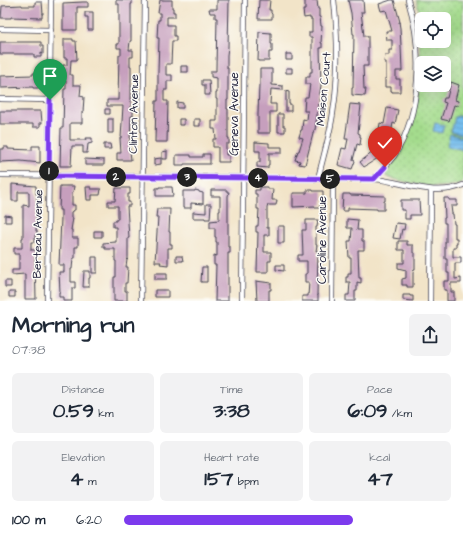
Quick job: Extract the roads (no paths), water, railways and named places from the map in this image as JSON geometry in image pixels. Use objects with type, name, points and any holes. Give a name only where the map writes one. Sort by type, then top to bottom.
[{"type":"street","name":"Berteau Avenue","points":[[47,301],[51,0]]},
{"type":"street","name":"Clinton Avenue","points":[[141,301],[145,0]]},
{"type":"street","name":"Geneva Avenue","points":[[242,301],[245,0]]},
{"type":"street","name":"Maison Court","points":[[318,179],[333,114],[336,85],[338,48],[334,0]]},
{"type":"street","points":[[374,179],[394,156],[406,129],[414,102],[418,56],[416,33],[408,0]]},
{"type":"street","points":[[0,29],[51,30]]},
{"type":"street","points":[[0,99],[50,100]]},
{"type":"street","points":[[0,175],[374,179],[431,190],[448,189],[463,185]]},
{"type":"street","name":"Caroline Avenue","points":[[332,301],[333,179]]},
{"type":"street","points":[[430,301],[431,190]]},
{"type":"water","points":[[455,117],[463,117],[463,150],[447,146],[450,134],[462,137],[462,135],[451,132]]},
{"type":"water","points":[[435,123],[444,125],[442,133],[433,131]]}]
